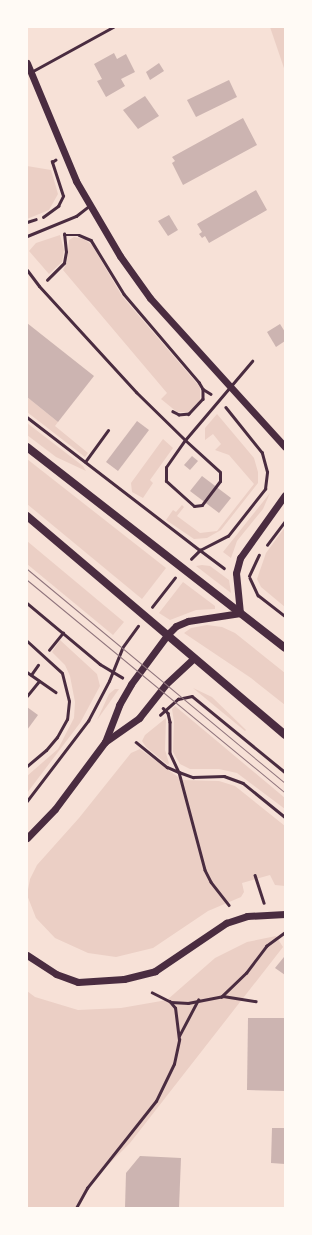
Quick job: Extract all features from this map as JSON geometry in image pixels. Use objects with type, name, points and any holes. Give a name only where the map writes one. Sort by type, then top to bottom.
[{"type":"main road","points":[[27,447],[285,648]]},
{"type":"main road","points":[[27,516],[285,734]]},
{"type":"street","points":[[27,63],[64,156],[89,206],[150,298],[285,447]]},
{"type":"street","points":[[27,838],[55,809],[105,742],[119,705],[131,684],[168,634],[176,626],[188,621],[240,613],[236,573],[240,558],[250,540],[285,495]]},
{"type":"street","points":[[105,742],[139,718],[153,700],[194,658]]},
{"type":"street","points":[[27,955],[56,974],[78,982],[124,980],[155,971],[226,923],[247,916],[268,913],[285,914]]},
{"type":"lane","points":[[31,72],[113,27]]},
{"type":"lane","points":[[27,236],[76,216],[89,206]]},
{"type":"lane","points":[[27,270],[39,286],[157,414],[185,440],[220,472],[220,481],[202,505],[194,506],[166,481],[166,466],[185,440],[230,385],[252,361]]},
{"type":"lane","points":[[27,641],[62,673],[69,701],[67,719],[57,737],[46,750],[27,766]]},
{"type":"path","points":[[27,222],[52,210],[62,196],[52,162]]},
{"type":"path","points":[[39,286],[64,263],[64,235],[52,210]]},
{"type":"path","points":[[64,235],[78,235],[92,240],[124,294],[203,389],[203,399],[189,414],[179,415],[164,406],[157,414]]},
{"type":"path","points":[[27,802],[88,721],[122,648],[146,615],[183,568],[200,550],[228,536],[265,489],[267,472],[262,453],[219,399]]},
{"type":"path","points":[[27,417],[225,568],[236,573],[249,576]]},
{"type":"path","points":[[85,462],[108,430]]},
{"type":"path","points":[[249,576],[259,555],[285,521]]},
{"type":"path","points":[[249,576],[258,594],[285,616]]},
{"type":"path","points":[[27,603],[100,664],[113,670],[131,684]]},
{"type":"path","points":[[40,663],[45,668]]},
{"type":"path","points":[[27,672],[57,692]]},
{"type":"path","points":[[27,696],[39,681]]},
{"type":"path","points":[[54,686],[57,692],[56,699]]},
{"type":"path","points":[[160,715],[182,697],[192,696],[285,772]]},
{"type":"path","points":[[153,700],[166,710],[170,722],[170,753],[179,772],[205,870],[211,882],[229,905]]},
{"type":"path","points":[[136,742],[167,767],[179,772],[193,777],[224,776],[242,782],[285,817]]},
{"type":"path","points":[[255,875],[268,913]]},
{"type":"path","points":[[221,996],[246,973],[266,946],[285,932]]},
{"type":"path","points":[[152,993],[170,1002],[188,1003],[221,996],[256,1001]]},
{"type":"path","points":[[179,1036],[198,1000]]},
{"type":"path","points":[[76,1208],[87,1188],[156,1101],[177,1054],[179,1036],[176,1013],[170,1002]]},
{"type":"shaded area","points":[[270,27],[285,27],[285,71]]},
{"type":"shaded area","points":[[27,166],[51,170],[58,194],[49,210],[27,219]]},
{"type":"shaded area","points":[[60,235],[64,250],[62,262],[49,274],[29,251],[36,243]]},
{"type":"shaded area","points":[[74,237],[84,239],[92,245],[122,296],[200,387],[200,400],[189,412],[177,412],[161,399],[167,393],[63,270],[67,262],[69,240]]},
{"type":"shaded area","points":[[27,397],[58,422],[55,426],[88,453],[85,457],[27,412]]},
{"type":"shaded area","points":[[217,414],[254,458],[258,472],[258,483],[221,530],[207,538],[194,539],[166,520],[173,510],[176,512],[182,505],[184,507],[177,516],[200,533],[217,531],[254,484],[229,455],[215,450],[221,444],[213,434],[205,440],[205,428]]},
{"type":"shaded area","points":[[27,423],[83,466],[86,471],[56,457],[27,435]]},
{"type":"shaded area","points":[[163,439],[173,448],[150,480],[153,483],[143,498],[132,492],[131,483]]},
{"type":"shaded area","points":[[27,459],[166,568],[142,599],[27,504]]},
{"type":"shaded area","points":[[270,493],[263,509],[237,541],[231,558],[223,552]]},
{"type":"shaded area","points":[[285,527],[285,607],[261,587],[257,579],[266,553]]},
{"type":"shaded area","points":[[27,541],[124,622],[113,635],[27,564]]},
{"type":"shaded area","points":[[196,566],[210,566],[229,580],[231,593]]},
{"type":"shaded area","points":[[183,582],[215,606],[215,609],[196,610],[170,620],[159,613]]},
{"type":"shaded area","points":[[207,625],[222,627],[235,633],[285,673],[285,705],[251,678],[184,633],[191,628]]},
{"type":"shaded area","points":[[60,640],[97,674],[100,686],[80,723],[27,793],[27,776],[58,749],[74,718],[75,702],[70,676],[65,665],[52,652]]},
{"type":"shaded area","points":[[193,688],[212,697],[246,730],[245,731]]},
{"type":"shaded area","points":[[115,689],[119,689],[97,720],[109,694]]},
{"type":"shaded area","points":[[175,706],[285,798],[285,809],[237,773],[219,769],[190,769],[180,764],[173,752],[174,722],[172,709]]},
{"type":"shaded area","points":[[166,718],[165,750],[169,763],[168,765],[146,747],[142,741],[145,735]]},
{"type":"shaded area","points":[[140,749],[182,780],[219,781],[235,786],[285,826],[285,886],[275,885],[270,875],[242,883],[244,892],[241,897],[208,911],[153,948],[116,957],[88,953],[55,938],[36,918],[27,895],[30,879],[37,865],[79,818],[131,753]]},
{"type":"shaded area","points":[[276,936],[283,947],[130,1143],[92,1181],[79,1208],[27,1208],[27,991],[35,997],[78,1010],[121,1008],[167,1000],[215,958],[247,942]]},
{"type":"building","points":[[114,53],[117,59],[126,54],[135,72],[121,79],[125,86],[106,97],[97,81],[102,79],[94,64]]},
{"type":"building","points":[[159,63],[164,71],[150,80],[146,72]]},
{"type":"building","points":[[229,80],[237,97],[196,117],[187,100]]},
{"type":"building","points":[[145,96],[159,116],[138,129],[123,110]]},
{"type":"building","points":[[243,118],[257,145],[183,185],[172,163],[175,161],[172,157]]},
{"type":"building","points":[[256,190],[267,210],[209,243],[205,236],[202,238],[199,234],[202,232],[197,224]]},
{"type":"building","points":[[169,215],[178,230],[168,236],[158,221]]},
{"type":"building","points":[[27,323],[94,376],[58,422],[27,397]]},
{"type":"building","points":[[280,324],[285,332],[285,341],[276,347],[267,332]]},
{"type":"building","points":[[137,421],[149,430],[118,471],[106,462]]},
{"type":"building","points":[[192,456],[198,461],[190,470],[184,465]]},
{"type":"building","points":[[202,476],[231,498],[219,513],[190,491]]},
{"type":"building","points":[[27,707],[38,715],[27,730]]},
{"type":"building","points":[[284,957],[285,958],[285,975],[275,968]]},
{"type":"building","points":[[248,1018],[285,1018],[285,1091],[247,1090]]},
{"type":"building","points":[[272,1128],[285,1128],[285,1164],[271,1163]]},
{"type":"building","points":[[140,1156],[181,1158],[179,1208],[125,1208],[126,1173]]},
{"type":"tram line","points":[[27,569],[285,783]]},
{"type":"tram line","points":[[27,580],[285,793]]}]
